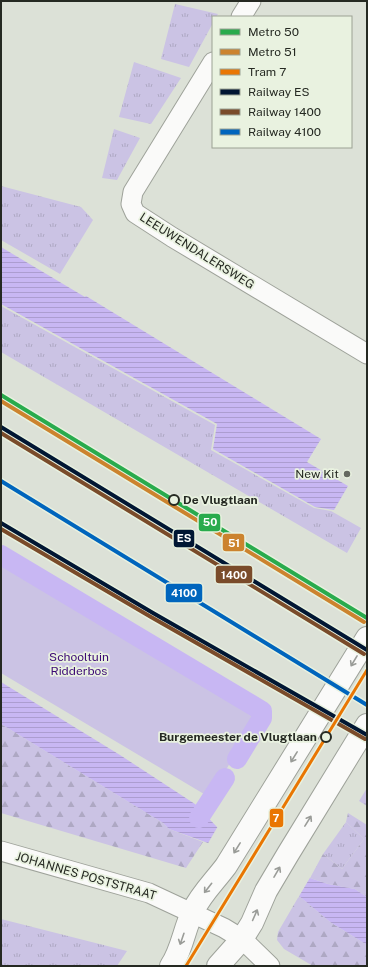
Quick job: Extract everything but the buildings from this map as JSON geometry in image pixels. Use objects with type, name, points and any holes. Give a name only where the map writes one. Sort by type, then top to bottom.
[{"type":"main road","points":[[171,966],[176,958],[192,912],[206,890],[226,866],[367,638]]},
{"type":"main road","points":[[218,966],[242,939],[252,923],[266,891],[367,725]]},
{"type":"street","points":[[242,16],[251,1]]},
{"type":"street","name":"LEEUWENDALERSWEG","points":[[212,64],[133,192],[131,204],[135,213],[178,241],[367,354]]},
{"type":"street","name":"JOHANNES POSTSTRAAT","points":[[1,851],[149,893],[192,912]]},
{"type":"street","points":[[192,912],[242,939],[270,966]]},
{"type":"green space","points":[[175,4],[218,14],[217,16],[212,16],[212,25],[189,67],[161,59]]},
{"type":"green space","points":[[134,62],[181,78],[151,124],[119,117]]},
{"type":"green space","points":[[114,129],[140,138],[117,180],[102,178]]},
{"type":"green space","points":[[1,186],[81,207],[93,220],[60,274],[1,240]]},
{"type":"green space","points":[[1,306],[215,425],[211,450],[314,508],[331,511],[361,528],[347,553],[1,352]]},
{"type":"green space","name":"Schooltuin Ridderbos","points":[[1,560],[260,715],[209,797],[1,673]]},
{"type":"green space","points":[[1,724],[163,823],[169,829],[203,842],[186,868],[1,813]]},
{"type":"green space","points":[[367,788],[367,806],[359,801]]},
{"type":"green space","points":[[348,813],[367,825],[367,897],[355,889],[328,884],[310,878],[323,854],[342,869],[364,839],[346,822]]},
{"type":"green space","points":[[346,822],[364,839],[342,869],[323,854]]},
{"type":"green space","points":[[299,896],[330,922],[367,945],[367,966],[313,966],[284,949],[277,940],[278,932]]},
{"type":"green space","points":[[1,919],[127,951],[117,966],[1,966]]},
{"type":"shaded area","points":[[1,247],[85,297],[86,296],[321,439],[307,462],[348,486],[334,510],[315,507],[213,449],[217,424],[1,304]]},
{"type":"shaded area","points":[[1,682],[120,755],[195,804],[217,827],[310,878],[328,884],[355,889],[367,897],[367,945],[330,922],[299,896],[208,843],[169,829],[163,823],[1,724]]},
{"type":"pier","points":[[218,826],[311,876],[298,898],[207,845]]},
{"type":"waterway","points":[[1,555],[262,711],[262,718],[237,759]]},
{"type":"waterway","points":[[199,818],[225,778]]},
{"type":"metro line","name":"50","points":[[1,395],[367,618]]},
{"type":"metro line","name":"51","points":[[1,401],[364,622]]},
{"type":"tram line","name":"7","points":[[186,966],[367,670]]},
{"type":"rail line","name":"ES","points":[[1,427],[367,650]]},
{"type":"rail line","name":"1400","points":[[1,433],[364,654]]},
{"type":"rail line","name":"4100","points":[[1,481],[367,705]]},
{"type":"rail line","name":"ES","points":[[1,523],[153,613],[367,735]]},
{"type":"rail line","name":"1400","points":[[1,529],[151,617],[365,739]]},
{"type":"place","name":"New Kit","points":[[347,474]]},
{"type":"place","name":"De Vlugtlaan","points":[[174,500]]},
{"type":"place","name":"Burgemeester de Vlugtlaan","points":[[326,737]]}]
